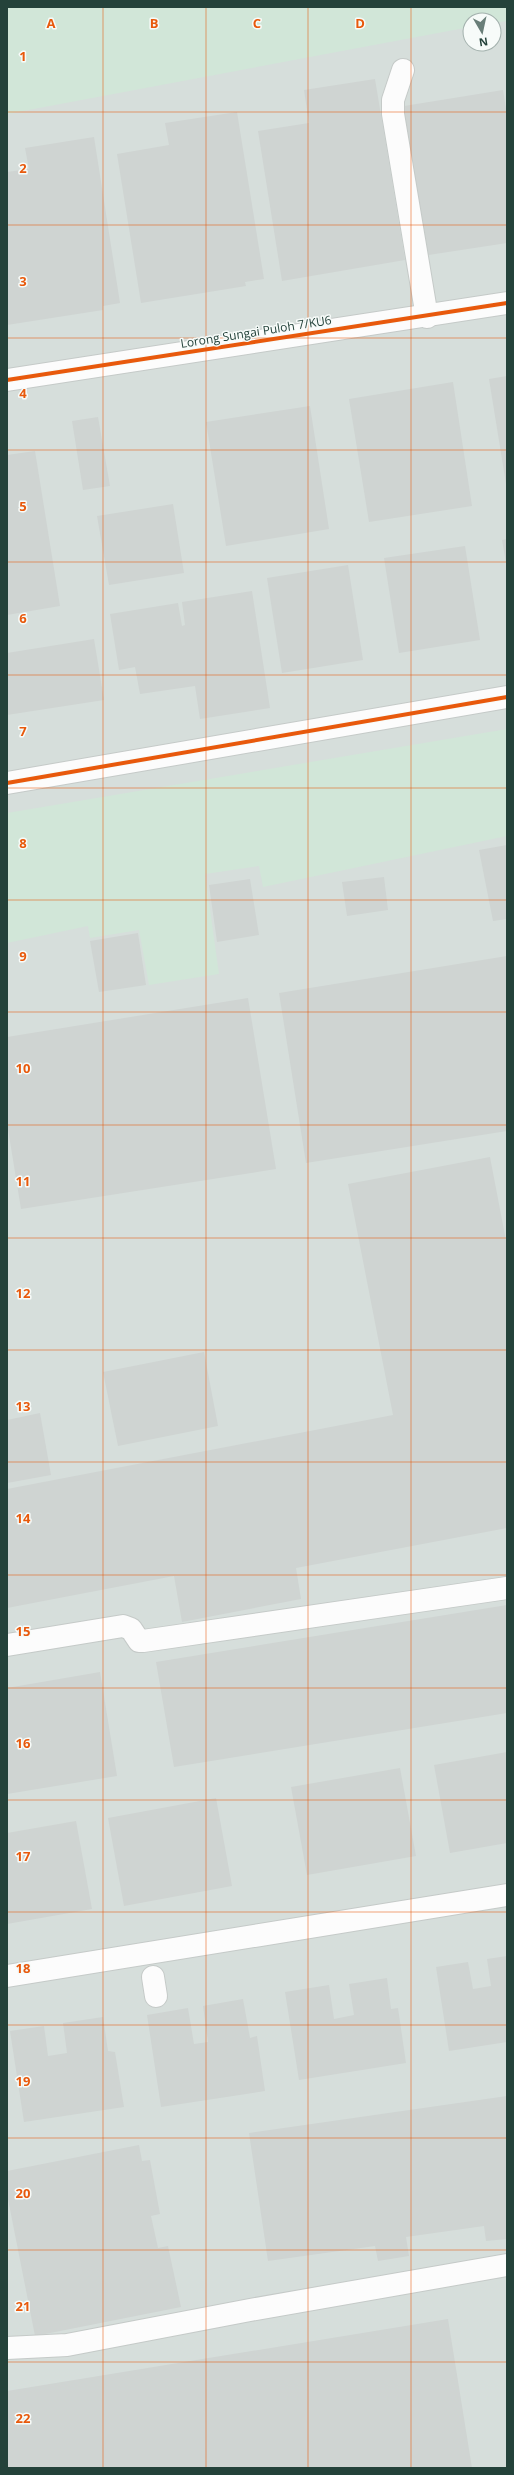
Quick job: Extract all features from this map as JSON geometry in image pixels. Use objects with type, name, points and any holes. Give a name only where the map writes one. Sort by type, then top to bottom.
[{"type":"street","points":[[403,70],[393,100],[393,114],[427,317]]},
{"type":"street","name":"Lorong Sungai Puloh 7/KU6","points":[[7,380],[427,317],[507,303]]},
{"type":"street","points":[[7,783],[507,697]]},
{"type":"street","points":[[7,1645],[123,1626],[131,1629],[139,1641],[143,1641],[507,1588]]},
{"type":"street","points":[[7,1976],[507,1895]]},
{"type":"street","points":[[7,2348],[67,2345],[250,2310],[507,2265]]},
{"type":"shaded area","points":[[7,7],[507,7],[507,2468],[7,2468]]},
{"type":"green space","points":[[7,7],[507,7],[507,21],[502,22],[502,12],[462,12],[462,29],[7,114]]},
{"type":"green space","points":[[507,729],[507,836],[263,887],[259,866],[205,874],[219,974],[149,985],[139,930],[90,938],[88,926],[7,943],[7,813]]},
{"type":"building","points":[[375,79],[405,260],[282,281],[258,131],[309,123],[304,90]]},
{"type":"building","points":[[503,90],[507,115],[507,243],[422,256],[398,107]]},
{"type":"building","points":[[237,112],[264,279],[245,282],[246,286],[141,303],[117,154],[169,145],[165,123]]},
{"type":"building","points":[[94,137],[120,303],[103,306],[103,310],[7,325],[7,172],[29,169],[25,148]]},
{"type":"building","points":[[507,376],[507,484],[506,484],[489,379]]},
{"type":"building","points":[[453,382],[472,506],[369,522],[349,399]]},
{"type":"building","points":[[310,406],[329,529],[226,546],[206,422]]},
{"type":"building","points":[[98,417],[110,486],[83,490],[72,421]]},
{"type":"building","points":[[35,451],[60,606],[7,615],[7,455]]},
{"type":"building","points":[[173,504],[184,573],[109,585],[97,516]]},
{"type":"building","points":[[507,539],[507,563],[506,563],[502,540]]},
{"type":"building","points":[[465,546],[480,640],[399,653],[384,558]]},
{"type":"building","points":[[348,565],[363,660],[282,673],[267,578]]},
{"type":"building","points":[[252,591],[270,708],[200,719],[195,686],[140,694],[135,667],[119,670],[110,614],[178,603],[182,626],[185,625],[182,602]]},
{"type":"building","points":[[94,639],[104,700],[7,715],[7,653]]},
{"type":"building","points":[[507,845],[507,919],[493,921],[479,850]]},
{"type":"building","points":[[384,877],[388,910],[347,916],[342,882]]},
{"type":"building","points":[[250,879],[259,935],[217,942],[209,885]]},
{"type":"building","points":[[138,933],[146,985],[99,992],[90,941]]},
{"type":"building","points":[[507,956],[507,1131],[306,1163],[279,993]]},
{"type":"building","points":[[248,998],[276,1169],[21,1209],[7,1123],[7,1037]]},
{"type":"building","points":[[490,1157],[507,1246],[507,1528],[296,1568],[301,1599],[182,1622],[174,1576],[7,1608],[7,1489],[393,1415],[348,1184]]},
{"type":"building","points":[[204,1352],[218,1426],[118,1446],[103,1372]]},
{"type":"building","points":[[40,1413],[51,1475],[7,1483],[7,1420]]},
{"type":"building","points":[[507,1605],[507,1713],[174,1767],[156,1662]]},
{"type":"building","points":[[100,1672],[117,1776],[7,1794],[7,1688]]},
{"type":"building","points":[[507,1752],[507,1843],[450,1853],[434,1765]]},
{"type":"building","points":[[400,1768],[416,1856],[307,1875],[291,1787]]},
{"type":"building","points":[[216,1798],[232,1886],[124,1906],[108,1818]]},
{"type":"building","points":[[76,1821],[92,1909],[7,1924],[7,1833]]},
{"type":"building","points":[[507,1956],[507,2042],[449,2051],[436,1967],[468,1962],[473,1989],[491,1986],[487,1959]]},
{"type":"building","points":[[387,1978],[391,2009],[398,2008],[406,2063],[299,2080],[285,1992],[329,1985],[334,2019],[354,2015],[349,1984]]},
{"type":"building","points":[[243,1999],[250,2038],[257,2036],[265,2091],[161,2107],[147,2015],[188,2008],[194,2044],[208,2042],[203,2006]]},
{"type":"building","points":[[103,2017],[108,2051],[115,2052],[124,2107],[24,2122],[10,2031],[44,2026],[48,2056],[67,2053],[63,2023]]},
{"type":"building","points":[[507,2096],[507,2239],[486,2241],[484,2226],[406,2237],[409,2256],[378,2261],[375,2246],[268,2261],[249,2133]]},
{"type":"building","points":[[139,2145],[142,2161],[150,2160],[160,2214],[151,2216],[158,2248],[168,2246],[181,2307],[35,2336],[7,2194],[7,2171]]},
{"type":"building","points":[[448,2319],[472,2468],[7,2468],[7,2391]]},
{"type":"cycle path","points":[[7,380],[507,303]]},
{"type":"cycle path","points":[[7,783],[507,697]]}]
